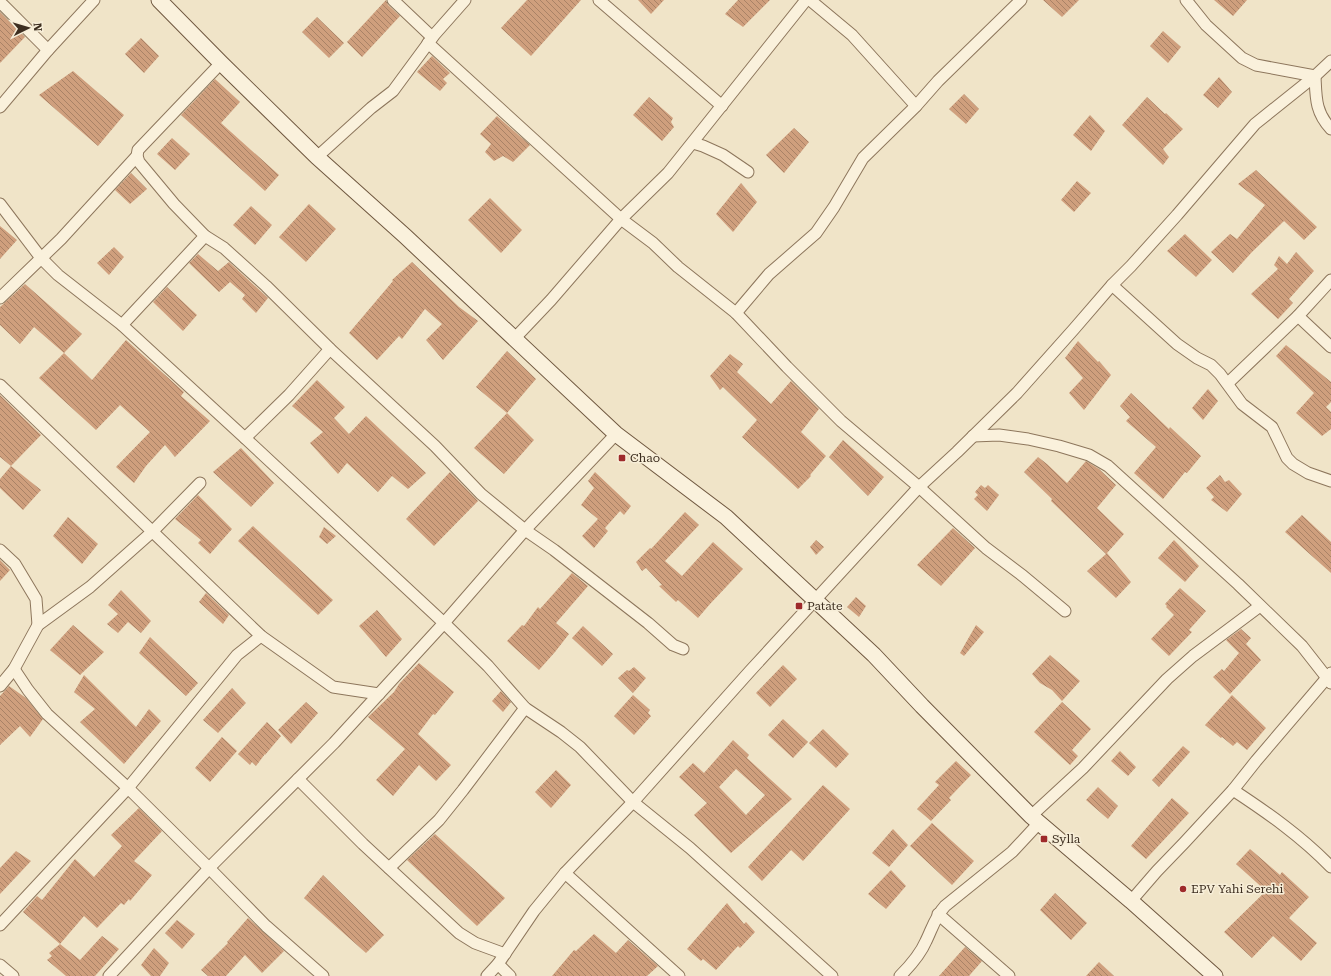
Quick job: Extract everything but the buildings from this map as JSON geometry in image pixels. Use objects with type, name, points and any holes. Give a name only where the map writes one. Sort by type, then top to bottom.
[{"type":"street","points":[[0,107],[48,50],[94,0]]},
{"type":"street","points":[[159,0],[317,157],[405,236],[514,340],[616,434],[726,517],[874,655],[922,706],[1035,820],[1131,901],[1215,976]]},
{"type":"street","points":[[393,0],[430,40],[621,219],[653,243],[678,267],[736,313],[841,421],[919,487],[986,548],[1024,576],[1065,611]]},
{"type":"street","points":[[317,157],[371,108],[393,91],[430,40],[465,0]]},
{"type":"street","points":[[599,0],[722,106]]},
{"type":"street","points":[[514,340],[621,219],[668,173],[806,0]]},
{"type":"street","points":[[810,0],[852,35],[916,106]]},
{"type":"street","points":[[736,313],[769,274],[816,232],[834,207],[863,158],[916,106],[938,81],[1021,0]]},
{"type":"street","points":[[1186,0],[1206,25],[1242,58],[1256,65],[1315,76]]},
{"type":"street","points":[[0,2],[48,50]]},
{"type":"street","points":[[487,976],[498,964],[534,911],[565,872],[633,802],[750,671],[919,487],[1016,394],[1255,124],[1315,76],[1331,61]]},
{"type":"street","points":[[221,63],[138,150],[137,156],[139,162],[174,204],[206,236],[224,248],[266,286],[330,349],[435,446],[481,494],[525,530],[554,550],[648,623],[673,645],[683,649]]},
{"type":"street","points":[[1315,76],[1316,99],[1319,113],[1331,129]]},
{"type":"street","points":[[693,143],[723,155],[748,172]]},
{"type":"street","points":[[0,298],[61,239],[137,156]]},
{"type":"street","points":[[0,204],[41,258],[58,275],[122,325],[245,438],[444,623],[488,666],[524,708],[561,732],[580,747],[633,802],[690,848],[832,976]]},
{"type":"street","points":[[122,325],[206,236]]},
{"type":"street","points":[[1228,383],[1298,316],[1331,280]]},
{"type":"street","points":[[1112,285],[1177,344],[1197,358],[1211,365],[1228,383],[1242,404],[1272,427],[1287,458],[1292,464],[1331,481]]},
{"type":"street","points":[[1298,316],[1331,347]]},
{"type":"street","points":[[245,438],[289,395],[330,349]]},
{"type":"street","points":[[0,385],[261,636],[333,687],[379,694]]},
{"type":"street","points":[[109,976],[209,868],[334,743],[444,623],[525,530],[616,434]]},
{"type":"street","points":[[973,436],[999,435],[1028,439],[1089,455],[1108,466],[1302,646],[1330,678],[1256,761],[1233,790],[1131,901]]},
{"type":"street","points":[[0,686],[14,669],[38,625],[90,587],[152,532],[200,483]]},
{"type":"street","points":[[0,550],[15,564],[36,600],[38,625]]},
{"type":"street","points":[[900,976],[923,947],[938,914],[945,906],[1012,852],[1035,820],[1167,679],[1193,656],[1260,606]]},
{"type":"street","points":[[0,925],[128,788],[238,655],[261,636]]},
{"type":"street","points":[[14,669],[46,714],[128,788],[266,926],[324,976]]},
{"type":"street","points":[[389,868],[439,820],[524,708]]},
{"type":"street","points":[[298,779],[363,844],[459,933],[475,943],[505,954]]},
{"type":"street","points":[[1233,790],[1292,830],[1331,867]]},
{"type":"street","points":[[565,872],[679,976]]},
{"type":"street","points":[[938,914],[1009,976]]},
{"type":"street","points":[[498,964],[510,976]]},
{"type":"street","points":[[0,965],[13,976]]},
{"type":"place","name":"Chao","points":[[622,458]]},
{"type":"place","name":"Patate","points":[[799,606]]},
{"type":"place","name":"Sylla","points":[[1044,839]]},
{"type":"place","name":"EPV Yahi Serehi","points":[[1183,889]]}]
